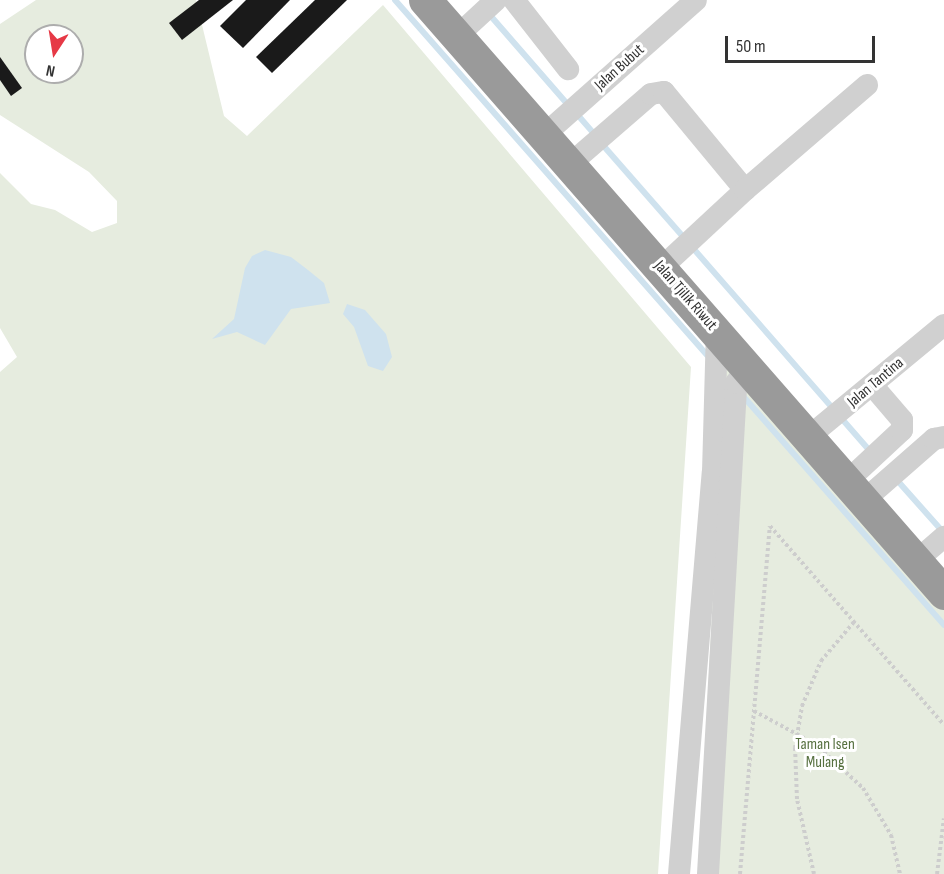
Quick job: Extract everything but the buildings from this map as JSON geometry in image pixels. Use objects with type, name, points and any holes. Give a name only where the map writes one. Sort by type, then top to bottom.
[{"type":"highway","name":"Jalan Tjilik Riwut","points":[[425,0],[717,332],[853,493],[944,593]]},
{"type":"street","points":[[456,37],[496,0]]},
{"type":"street","points":[[514,0],[567,69]]},
{"type":"street","name":"Jalan Bubut","points":[[544,135],[696,0]]},
{"type":"street","points":[[661,268],[745,190],[867,85]]},
{"type":"street","points":[[569,165],[660,92],[745,190]]},
{"type":"street","name":"Jalan Tantina","points":[[806,439],[873,386],[944,325]]},
{"type":"street","points":[[679,874],[713,472],[717,332]]},
{"type":"street","points":[[708,874],[735,382],[747,368]]},
{"type":"street","points":[[853,493],[902,429],[902,420],[873,386]]},
{"type":"street","points":[[853,493],[934,439],[944,437]]},
{"type":"street","points":[[916,561],[944,537]]},
{"type":"path","points":[[740,874],[770,526],[944,725]]},
{"type":"path","points":[[814,874],[797,799],[798,732],[802,706],[821,661],[854,622]]},
{"type":"path","points":[[754,711],[798,732],[863,788],[891,835],[900,874]]},
{"type":"path","points":[[937,874],[944,818]]},
{"type":"green space","points":[[36,0],[196,0],[224,116],[247,136],[383,5],[691,367],[658,874],[0,874],[0,372],[17,357],[0,328],[0,173],[31,204],[55,210],[92,232],[117,223],[117,201],[89,172],[0,115],[0,24]]},
{"type":"green space","name":"Taman Isen Mulang","points":[[725,351],[944,603],[944,874],[699,874]]},
{"type":"water","points":[[265,250],[291,257],[324,283],[330,303],[291,309],[265,345],[237,332],[212,339],[234,319],[245,268],[252,256]]},
{"type":"water","points":[[347,304],[365,310],[386,334],[392,357],[383,371],[368,366],[354,327],[343,314]]},
{"type":"waterway","points":[[395,0],[709,358]]},
{"type":"waterway","points":[[489,14],[569,106]]},
{"type":"waterway","points":[[576,113],[595,135]]},
{"type":"waterway","points":[[601,143],[685,239]]},
{"type":"waterway","points":[[692,247],[871,452]]},
{"type":"waterway","points":[[742,395],[944,625]]},
{"type":"waterway","points":[[896,479],[943,532]]}]
